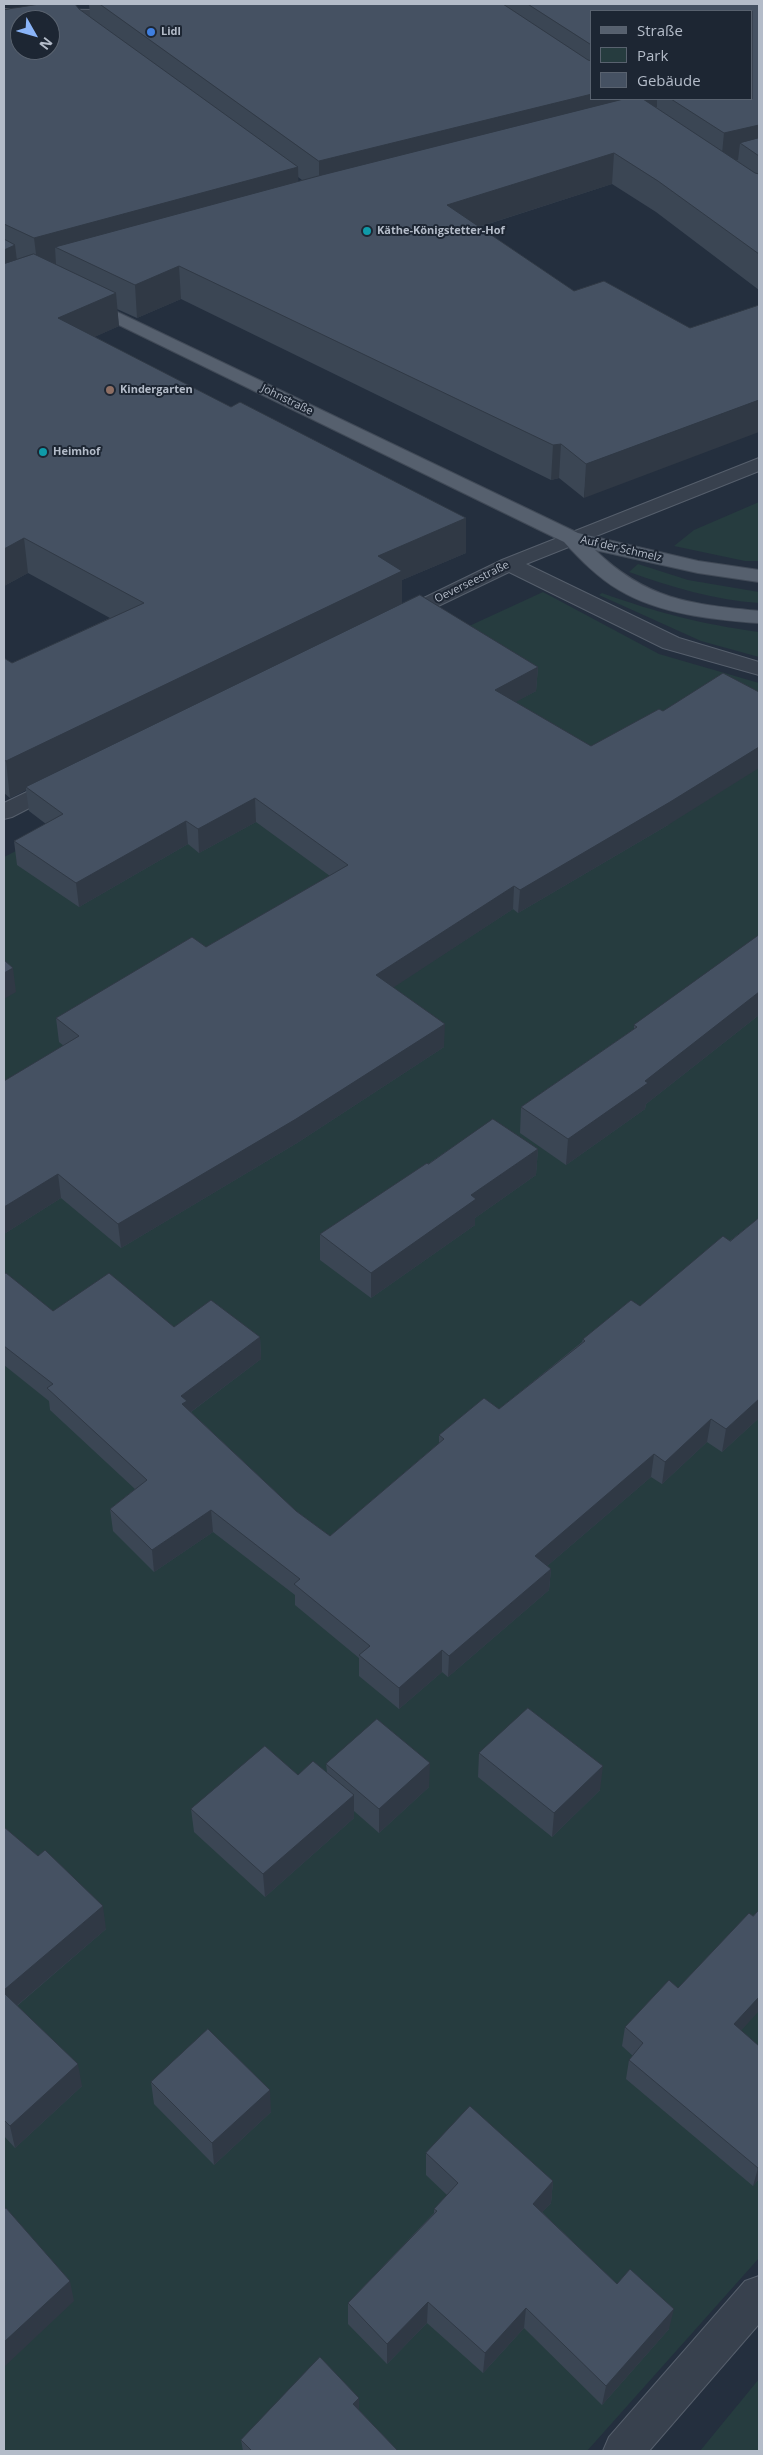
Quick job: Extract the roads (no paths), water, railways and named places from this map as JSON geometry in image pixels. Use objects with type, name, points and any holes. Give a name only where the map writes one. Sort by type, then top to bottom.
[{"type":"main road","name":"Johnstraße","points":[[72,295],[571,538]]},
{"type":"main road","name":"Auf der Schmelz","points":[[571,538],[698,567],[759,576]]},
{"type":"main road","name":"Auf der Schmelz","points":[[571,538],[629,588],[661,599],[710,611],[759,617]]},
{"type":"street","points":[[4,13],[202,4]]},
{"type":"street","points":[[67,9],[82,28]]},
{"type":"street","name":"Oeverseestraße","points":[[377,629],[509,564],[759,464]]},
{"type":"street","points":[[509,564],[671,643],[696,652],[759,669]]},
{"type":"street","points":[[4,812],[76,775]]},
{"type":"street","points":[[623,2451],[759,2295]]},
{"type":"place","name":"Lidl","points":[[151,32]]},
{"type":"place","name":"Käthe-Königstetter-Hof","points":[[367,231]]},
{"type":"place","name":"Kindergarten","points":[[110,390]]},
{"type":"place","name":"Heimhof","points":[[43,452]]}]
